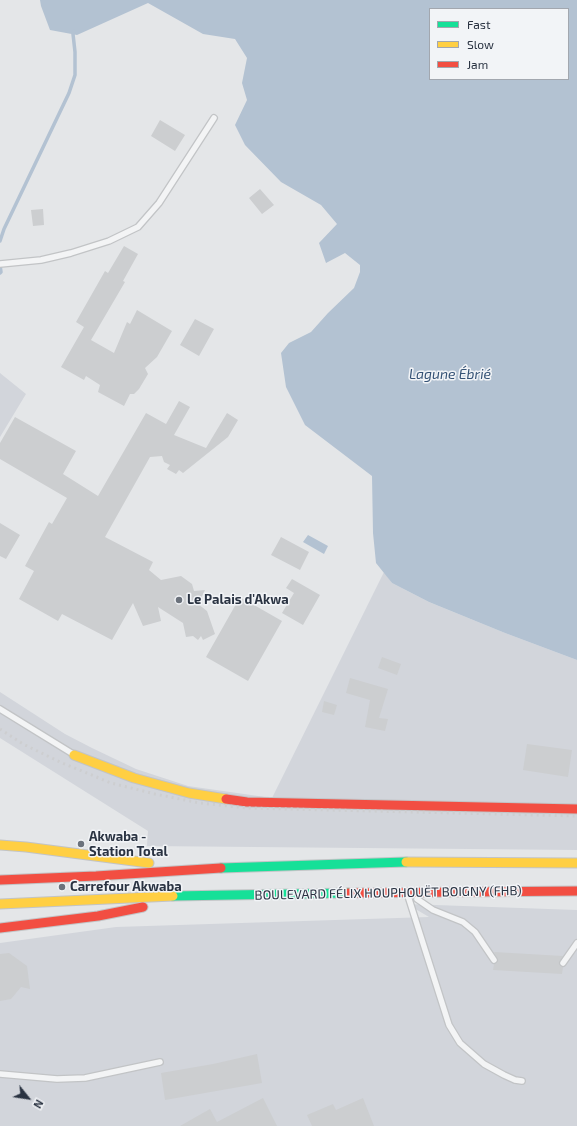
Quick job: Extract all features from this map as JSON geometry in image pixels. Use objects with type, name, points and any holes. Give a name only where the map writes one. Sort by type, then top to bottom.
[{"type":"main road","points":[[74,755],[134,778],[189,793],[247,802],[577,809]]},
{"type":"main road","points":[[0,845],[200,868]]},
{"type":"main road","points":[[0,880],[96,876],[200,868],[402,862],[577,863]]},
{"type":"main road","name":"BOULEVARD FÉLIX HOUPHOUËT BOIGNY (FHB)","points":[[199,895],[577,891]]},
{"type":"main road","points":[[0,904],[199,895]]},
{"type":"main road","points":[[0,928],[98,916],[199,895]]},
{"type":"lane","points":[[0,264],[41,260],[93,247],[138,227],[159,202],[214,118]]},
{"type":"lane","points":[[0,709],[74,755]]},
{"type":"lane","points":[[406,892],[433,910],[463,922],[475,932],[494,960]]},
{"type":"lane","points":[[406,892],[449,1025],[460,1043],[484,1064],[515,1080],[522,1081]]},
{"type":"lane","points":[[563,963],[577,943]]},
{"type":"lane","points":[[0,1074],[57,1079],[85,1078],[160,1062]]},
{"type":"shaded area","points":[[0,373],[26,394],[0,437]]},
{"type":"shaded area","points":[[384,572],[392,583],[429,602],[577,660],[577,850],[147,846],[148,831],[0,738],[0,692],[65,734],[136,769],[188,786],[272,798]]},
{"type":"shaded area","points":[[407,904],[577,910],[577,1126],[0,1126],[0,943],[116,927],[429,917]]},
{"type":"water","name":"Lagune Ébrié","points":[[40,0],[577,0],[577,660],[429,602],[392,583],[376,563],[373,533],[372,476],[305,425],[286,387],[281,353],[289,343],[311,332],[354,288],[360,272],[360,265],[345,253],[326,263],[319,243],[337,224],[321,205],[281,182],[245,145],[235,125],[247,100],[242,83],[247,58],[235,39],[203,34],[148,3],[77,35],[50,30]]},
{"type":"water","points":[[308,535],[328,546],[324,554],[303,542]]},
{"type":"building","points":[[160,120],[185,135],[175,151],[151,136]]},
{"type":"building","points":[[260,189],[274,205],[262,214],[249,198]]},
{"type":"building","points":[[43,209],[44,225],[33,226],[31,210]]},
{"type":"building","points":[[124,246],[138,254],[123,281],[125,282],[91,340],[114,353],[127,322],[130,324],[137,310],[172,331],[157,357],[145,368],[148,374],[139,389],[134,394],[130,394],[124,406],[98,392],[100,385],[86,376],[84,380],[61,367],[84,327],[76,322],[105,271],[108,273]]},
{"type":"building","points":[[195,319],[214,329],[199,356],[180,345]]},
{"type":"building","points":[[179,401],[190,407],[174,435],[206,448],[227,413],[238,420],[228,437],[183,473],[179,470],[176,474],[167,469],[170,465],[164,462],[162,456],[150,457],[105,537],[153,562],[149,570],[161,580],[181,576],[192,584],[194,591],[205,590],[198,604],[207,611],[215,634],[203,640],[201,636],[198,640],[193,636],[186,637],[183,623],[158,607],[161,621],[143,626],[133,603],[112,640],[62,614],[58,621],[19,599],[34,571],[25,566],[49,522],[52,524],[67,498],[0,459],[0,443],[15,417],[76,451],[63,474],[98,496],[146,413],[166,424]]},
{"type":"building","points":[[0,523],[20,535],[6,559],[0,556]]},
{"type":"building","points":[[281,537],[309,552],[300,570],[271,555]]},
{"type":"building","points":[[292,579],[320,595],[303,625],[282,613],[294,593],[286,588]]},
{"type":"building","points":[[240,597],[282,621],[248,681],[206,657]]},
{"type":"building","points":[[382,657],[401,664],[397,675],[378,668]]},
{"type":"building","points":[[350,678],[388,689],[379,718],[388,719],[385,731],[365,727],[370,700],[346,693]]},
{"type":"building","points":[[324,701],[337,705],[334,715],[322,712]]},
{"type":"building","points":[[527,744],[572,750],[568,777],[523,770]]},
{"type":"building","points":[[494,952],[563,956],[559,963],[560,966],[563,967],[562,974],[493,970],[494,964],[497,963],[498,960]]},
{"type":"building","points":[[9,953],[27,966],[30,989],[21,987],[11,999],[0,1001],[0,954]]},
{"type":"building","points":[[257,1054],[262,1083],[165,1100],[161,1073],[213,1064]]},
{"type":"building","points":[[263,1098],[277,1126],[180,1126],[210,1109],[217,1122]]},
{"type":"building","points":[[363,1098],[374,1126],[312,1126],[307,1115],[333,1104],[336,1110]]},
{"type":"waterway","points":[[0,241],[4,229],[69,93],[75,75],[74,31]]},
{"type":"waterway","points":[[0,265],[0,273]]},
{"type":"railway","points":[[0,729],[23,744],[60,762],[111,783],[200,803],[247,808],[577,816]]},
{"type":"traffic: fast","points":[[221,868],[406,862]]},
{"type":"traffic: fast","points":[[173,896],[348,893]]},
{"type":"traffic: slow","points":[[74,755],[134,778],[189,793],[226,799]]},
{"type":"traffic: slow","points":[[0,845],[149,863]]},
{"type":"traffic: slow","points":[[406,862],[577,863]]},
{"type":"traffic: slow","points":[[0,904],[173,896]]},
{"type":"traffic: jam","points":[[226,799],[247,802],[577,809]]},
{"type":"traffic: jam","points":[[0,880],[96,876],[221,868]]},
{"type":"traffic: jam","points":[[348,893],[577,891]]},
{"type":"traffic: jam","points":[[0,928],[98,916],[143,907]]},
{"type":"place","name":"Le Palais d'Akwa","points":[[179,600]]},
{"type":"place","name":"Akwaba - Station Total","points":[[81,844]]},
{"type":"place","name":"Carrefour Akwaba","points":[[62,887]]}]
